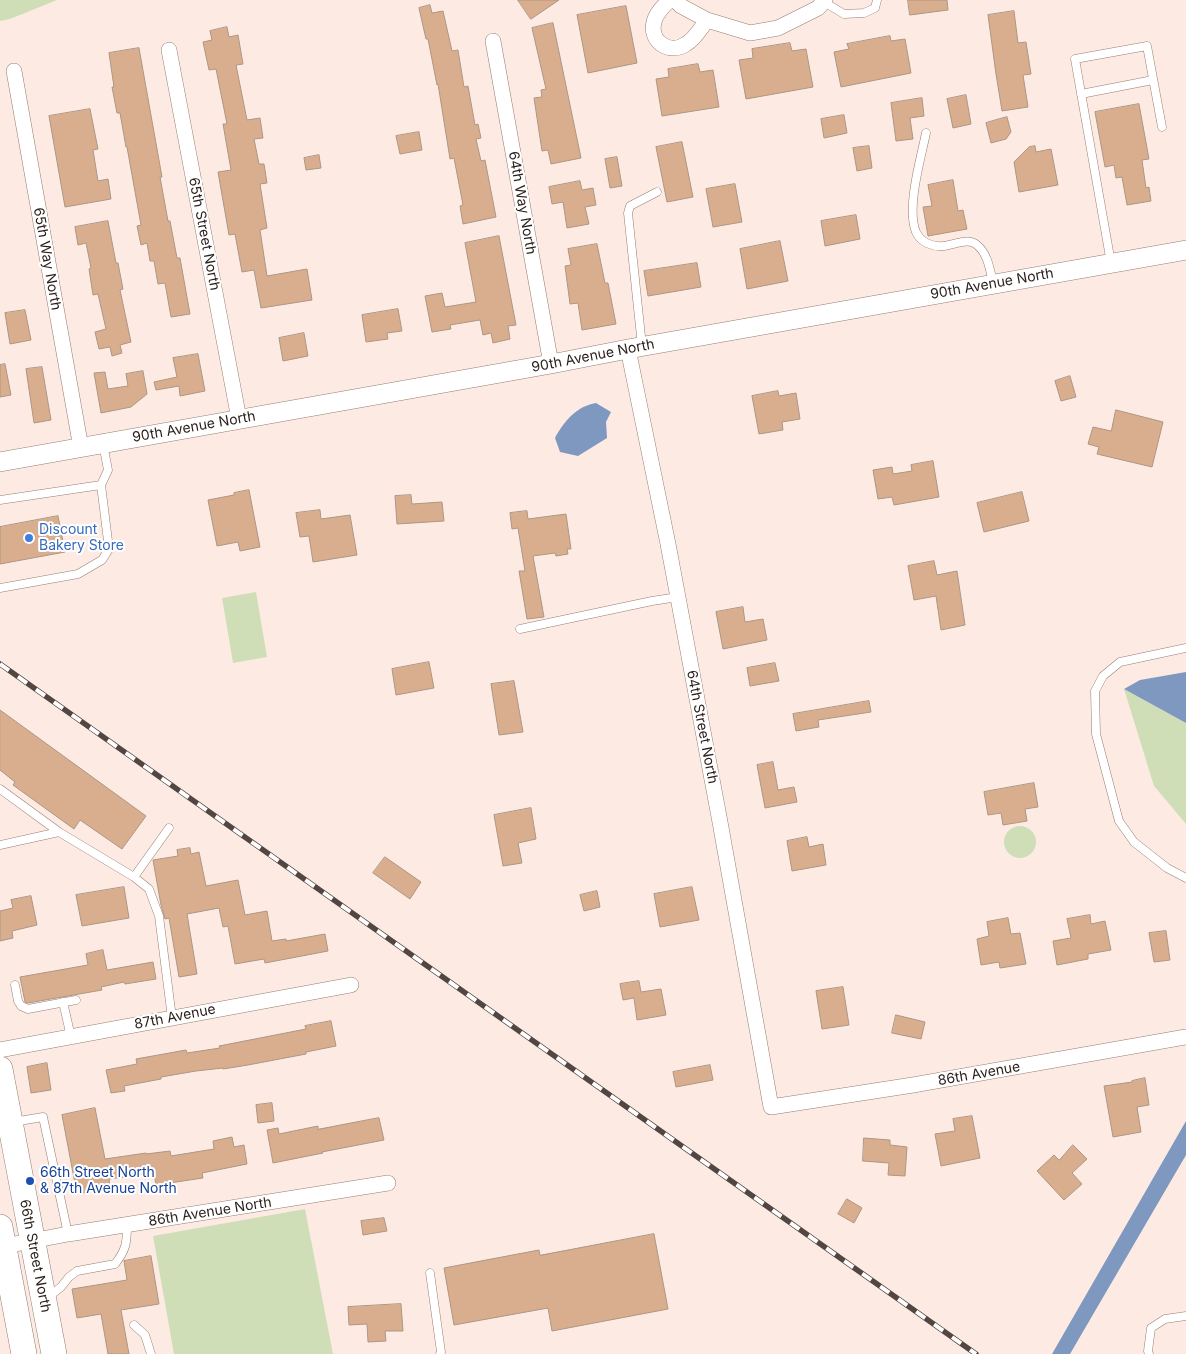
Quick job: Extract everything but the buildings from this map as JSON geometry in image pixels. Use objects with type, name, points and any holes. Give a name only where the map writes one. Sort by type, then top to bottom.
[{"type":"main road","name":"66th Street North","points":[[0,1069],[54,1354]]},
{"type":"main road","name":"66th Street North","points":[[1,1240],[24,1354]]},
{"type":"street","points":[[670,0],[657,15],[653,24],[654,36],[662,45],[674,48],[686,45],[707,20]]},
{"type":"street","points":[[675,0],[681,6],[707,20],[750,33],[778,28],[818,8],[825,1]]},
{"type":"street","name":"64th Way North","points":[[493,41],[551,364]]},
{"type":"street","name":"65th Street North","points":[[169,50],[239,419]]},
{"type":"street","name":"65th Way North","points":[[14,71],[81,448]]},
{"type":"street","name":"90th Avenue North","points":[[0,462],[1186,250]]},
{"type":"street","name":"64th Street North","points":[[635,347],[770,1107]]},
{"type":"street","name":"87th Avenue","points":[[0,1050],[351,985]]},
{"type":"street","name":"86th Avenue","points":[[770,1107],[913,1086],[1186,1037]]},
{"type":"street","name":"86th Avenue North","points":[[32,1240],[388,1184]]},
{"type":"street","points":[[1,1240],[32,1240]]},
{"type":"lane","points":[[825,1],[844,14],[864,13],[875,8],[877,0]]},
{"type":"lane","points":[[1111,263],[1075,60],[1147,46],[1162,127]]},
{"type":"lane","points":[[1081,94],[1153,80]]},
{"type":"lane","points":[[926,134],[913,206],[916,232],[925,243],[933,246],[970,241],[976,244],[988,261],[994,284]]},
{"type":"lane","points":[[635,347],[628,213],[630,206],[657,192]]},
{"type":"lane","points":[[0,588],[78,574],[102,560],[109,549],[101,484],[108,470],[103,444]]},
{"type":"lane","points":[[0,500],[101,484]]},
{"type":"lane","points":[[520,629],[678,597]]},
{"type":"lane","points":[[1186,648],[1120,662],[1103,676],[1095,691],[1096,734],[1119,820],[1134,842],[1167,868],[1186,878]]},
{"type":"lane","points":[[0,790],[59,832],[134,877],[149,889],[159,916],[172,1018]]},
{"type":"lane","points":[[134,877],[169,828]]},
{"type":"lane","points":[[0,845],[59,832]]},
{"type":"lane","points":[[15,985],[18,1001],[21,1006],[28,1009],[76,1000]]},
{"type":"lane","points":[[63,1002],[71,1037]]},
{"type":"lane","points":[[10,1122],[43,1117],[68,1234]]},
{"type":"lane","points":[[44,1300],[77,1271],[114,1264],[123,1253],[128,1225]]},
{"type":"lane","points":[[430,1273],[440,1354]]},
{"type":"lane","points":[[1150,1354],[1148,1351],[1151,1328],[1165,1319],[1186,1316]]},
{"type":"lane","points":[[134,1325],[145,1335],[151,1354]]},
{"type":"green space","points":[[0,0],[57,0],[10,19],[0,21]]},
{"type":"green space","points":[[256,592],[267,657],[233,663],[222,598]]},
{"type":"green space","points":[[1124,689],[1186,723],[1186,824],[1154,786]]},
{"type":"green space","points":[[1020,826],[1026,827],[1031,831],[1035,836],[1035,848],[1031,853],[1026,857],[1020,858],[1014,857],[1009,853],[1005,848],[1004,842],[1005,836],[1009,831],[1014,827]]},
{"type":"green space","points":[[305,1209],[333,1354],[174,1354],[153,1236]]},
{"type":"water","points":[[596,403],[611,412],[606,422],[607,438],[578,456],[560,452],[555,438],[563,426],[577,411]]},
{"type":"water","points":[[1186,672],[1186,723],[1124,689],[1140,680]]},
{"type":"water","points":[[1186,1121],[1186,1155],[1070,1354],[1052,1354]]},
{"type":"railway","points":[[0,664],[976,1354]]},
{"type":"place","name":"Discount Bakery Store","points":[[29,538]]},
{"type":"place","name":"66th Street North & 87th Avenue North","points":[[30,1181]]}]
